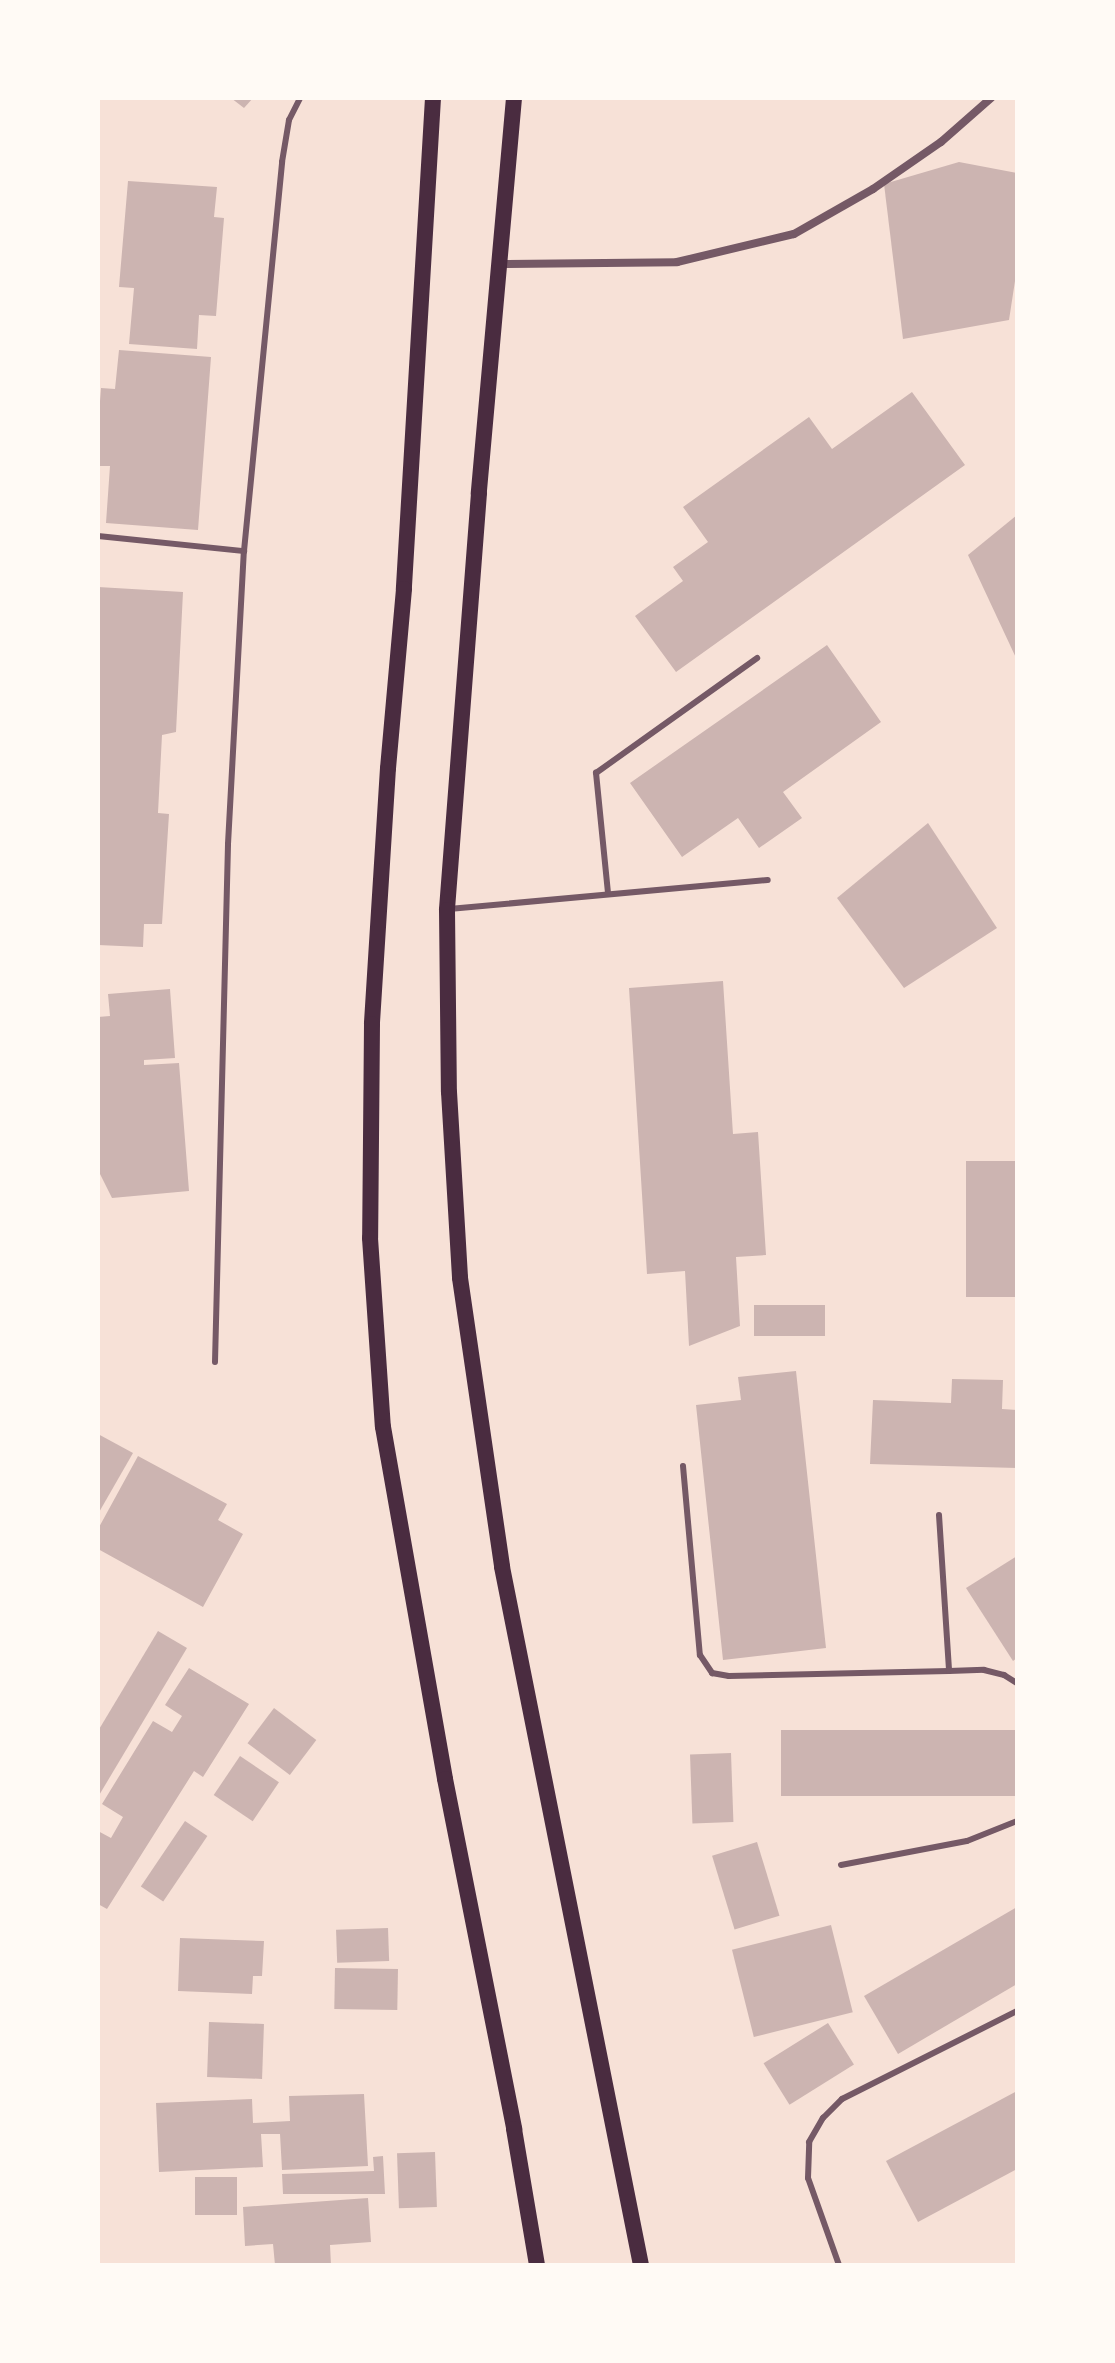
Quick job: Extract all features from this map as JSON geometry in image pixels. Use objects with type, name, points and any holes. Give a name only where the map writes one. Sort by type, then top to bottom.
[{"type":"main road","points":[[433,98],[404,589],[388,768],[372,1024],[370,1238],[383,1427],[445,1779],[514,2129],[537,2265]]},
{"type":"main road","points":[[514,98],[447,910],[449,1092],[460,1278],[502,1567],[641,2265]]},
{"type":"street","points":[[499,264],[677,262],[794,234],[884,181],[941,142],[991,98]]},
{"type":"lane","points":[[215,1362],[228,860],[244,551],[282,162],[289,120],[300,98]]},
{"type":"lane","points":[[98,536],[244,551]]},
{"type":"lane","points":[[608,893],[596,773],[757,658]]},
{"type":"lane","points":[[447,910],[768,880]]},
{"type":"lane","points":[[683,1466],[700,1655],[712,1673],[729,1676],[984,1670],[1004,1675],[1017,1683]]},
{"type":"lane","points":[[939,1515],[949,1671]]},
{"type":"lane","points":[[841,1865],[967,1841],[1017,1821]]},
{"type":"lane","points":[[839,2265],[808,2178],[809,2142],[823,2118],[842,2099],[1017,2011]]},
{"type":"building","points":[[231,98],[253,98],[244,108]]},
{"type":"building","points":[[959,162],[1017,173],[1017,268],[1009,320],[903,339],[884,184]]},
{"type":"building","points":[[128,181],[217,187],[214,217],[224,218],[216,316],[199,315],[197,349],[129,344],[134,288],[119,287]]},
{"type":"building","points":[[119,350],[211,357],[198,530],[106,523],[110,466],[98,466],[98,427],[101,388],[115,389]]},
{"type":"building","points":[[912,392],[965,465],[676,672],[635,616],[683,581],[673,567],[708,542],[683,507],[809,417],[832,449]]},
{"type":"building","points":[[1017,515],[1017,660],[968,555]]},
{"type":"building","points":[[98,587],[183,592],[176,732],[162,735],[158,813],[169,814],[162,924],[144,924],[143,947],[98,945]]},
{"type":"building","points":[[827,645],[881,722],[783,792],[802,818],[759,848],[738,818],[682,857],[630,783]]},
{"type":"building","points":[[928,823],[997,928],[904,988],[837,898]]},
{"type":"building","points":[[723,981],[733,1134],[758,1132],[766,1255],[736,1257],[740,1326],[689,1346],[685,1271],[647,1274],[629,988]]},
{"type":"building","points":[[170,989],[175,1058],[144,1060],[144,1065],[179,1063],[189,1191],[112,1198],[98,1170],[98,1017],[110,1016],[108,994]]},
{"type":"building","points":[[966,1161],[1017,1161],[1017,1297],[966,1297]]},
{"type":"building","points":[[754,1305],[825,1305],[825,1336],[754,1336]]},
{"type":"building","points":[[796,1371],[826,1648],[723,1660],[696,1405],[741,1400],[738,1377]]},
{"type":"building","points":[[952,1379],[1003,1380],[1002,1409],[1017,1410],[1017,1468],[870,1464],[873,1400],[951,1403]]},
{"type":"building","points":[[98,1434],[133,1453],[98,1514]]},
{"type":"building","points":[[138,1456],[227,1504],[218,1520],[243,1534],[203,1607],[98,1549],[98,1529]]},
{"type":"building","points":[[1017,1556],[1017,1658],[1013,1661],[966,1588]]},
{"type":"building","points":[[158,1631],[187,1648],[98,1797],[98,1731]]},
{"type":"building","points":[[189,1668],[249,1704],[203,1777],[194,1771],[107,1909],[98,1904],[98,1831],[111,1838],[123,1817],[102,1804],[153,1721],[172,1732],[182,1716],[165,1705]]},
{"type":"building","points":[[274,1708],[316,1740],[290,1775],[248,1743]]},
{"type":"building","points":[[781,1730],[1017,1730],[1017,1796],[781,1796]]},
{"type":"building","points":[[731,1753],[733,1822],[692,1823],[690,1754]]},
{"type":"building","points":[[240,1756],[279,1782],[253,1821],[214,1795]]},
{"type":"building","points":[[185,1821],[207,1836],[163,1902],[141,1886]]},
{"type":"building","points":[[757,1842],[780,1916],[735,1929],[712,1856]]},
{"type":"building","points":[[1017,1907],[1017,1984],[898,2054],[864,1996]]},
{"type":"building","points":[[831,1925],[853,2012],[754,2037],[732,1950]]},
{"type":"building","points":[[388,1928],[389,1961],[337,1963],[336,1930]]},
{"type":"building","points":[[180,1938],[264,1941],[262,1976],[253,1976],[252,1994],[178,1991]]},
{"type":"building","points":[[335,1968],[398,1969],[397,2010],[334,2009]]},
{"type":"building","points":[[209,2022],[264,2024],[262,2079],[207,2077]]},
{"type":"building","points":[[828,2023],[854,2065],[790,2105],[764,2063]]},
{"type":"building","points":[[1017,2091],[1017,2169],[918,2222],[886,2161]]},
{"type":"building","points":[[364,2094],[368,2166],[282,2170],[280,2134],[261,2134],[263,2167],[159,2172],[156,2103],[252,2099],[253,2123],[290,2121],[289,2096]]},
{"type":"building","points":[[435,2152],[437,2207],[399,2208],[397,2153]]},
{"type":"building","points":[[383,2156],[385,2194],[283,2194],[282,2174],[374,2171],[373,2157]]},
{"type":"building","points":[[195,2177],[237,2177],[237,2215],[195,2215]]},
{"type":"building","points":[[368,2198],[371,2242],[330,2245],[331,2265],[275,2265],[273,2244],[245,2246],[243,2207]]}]
